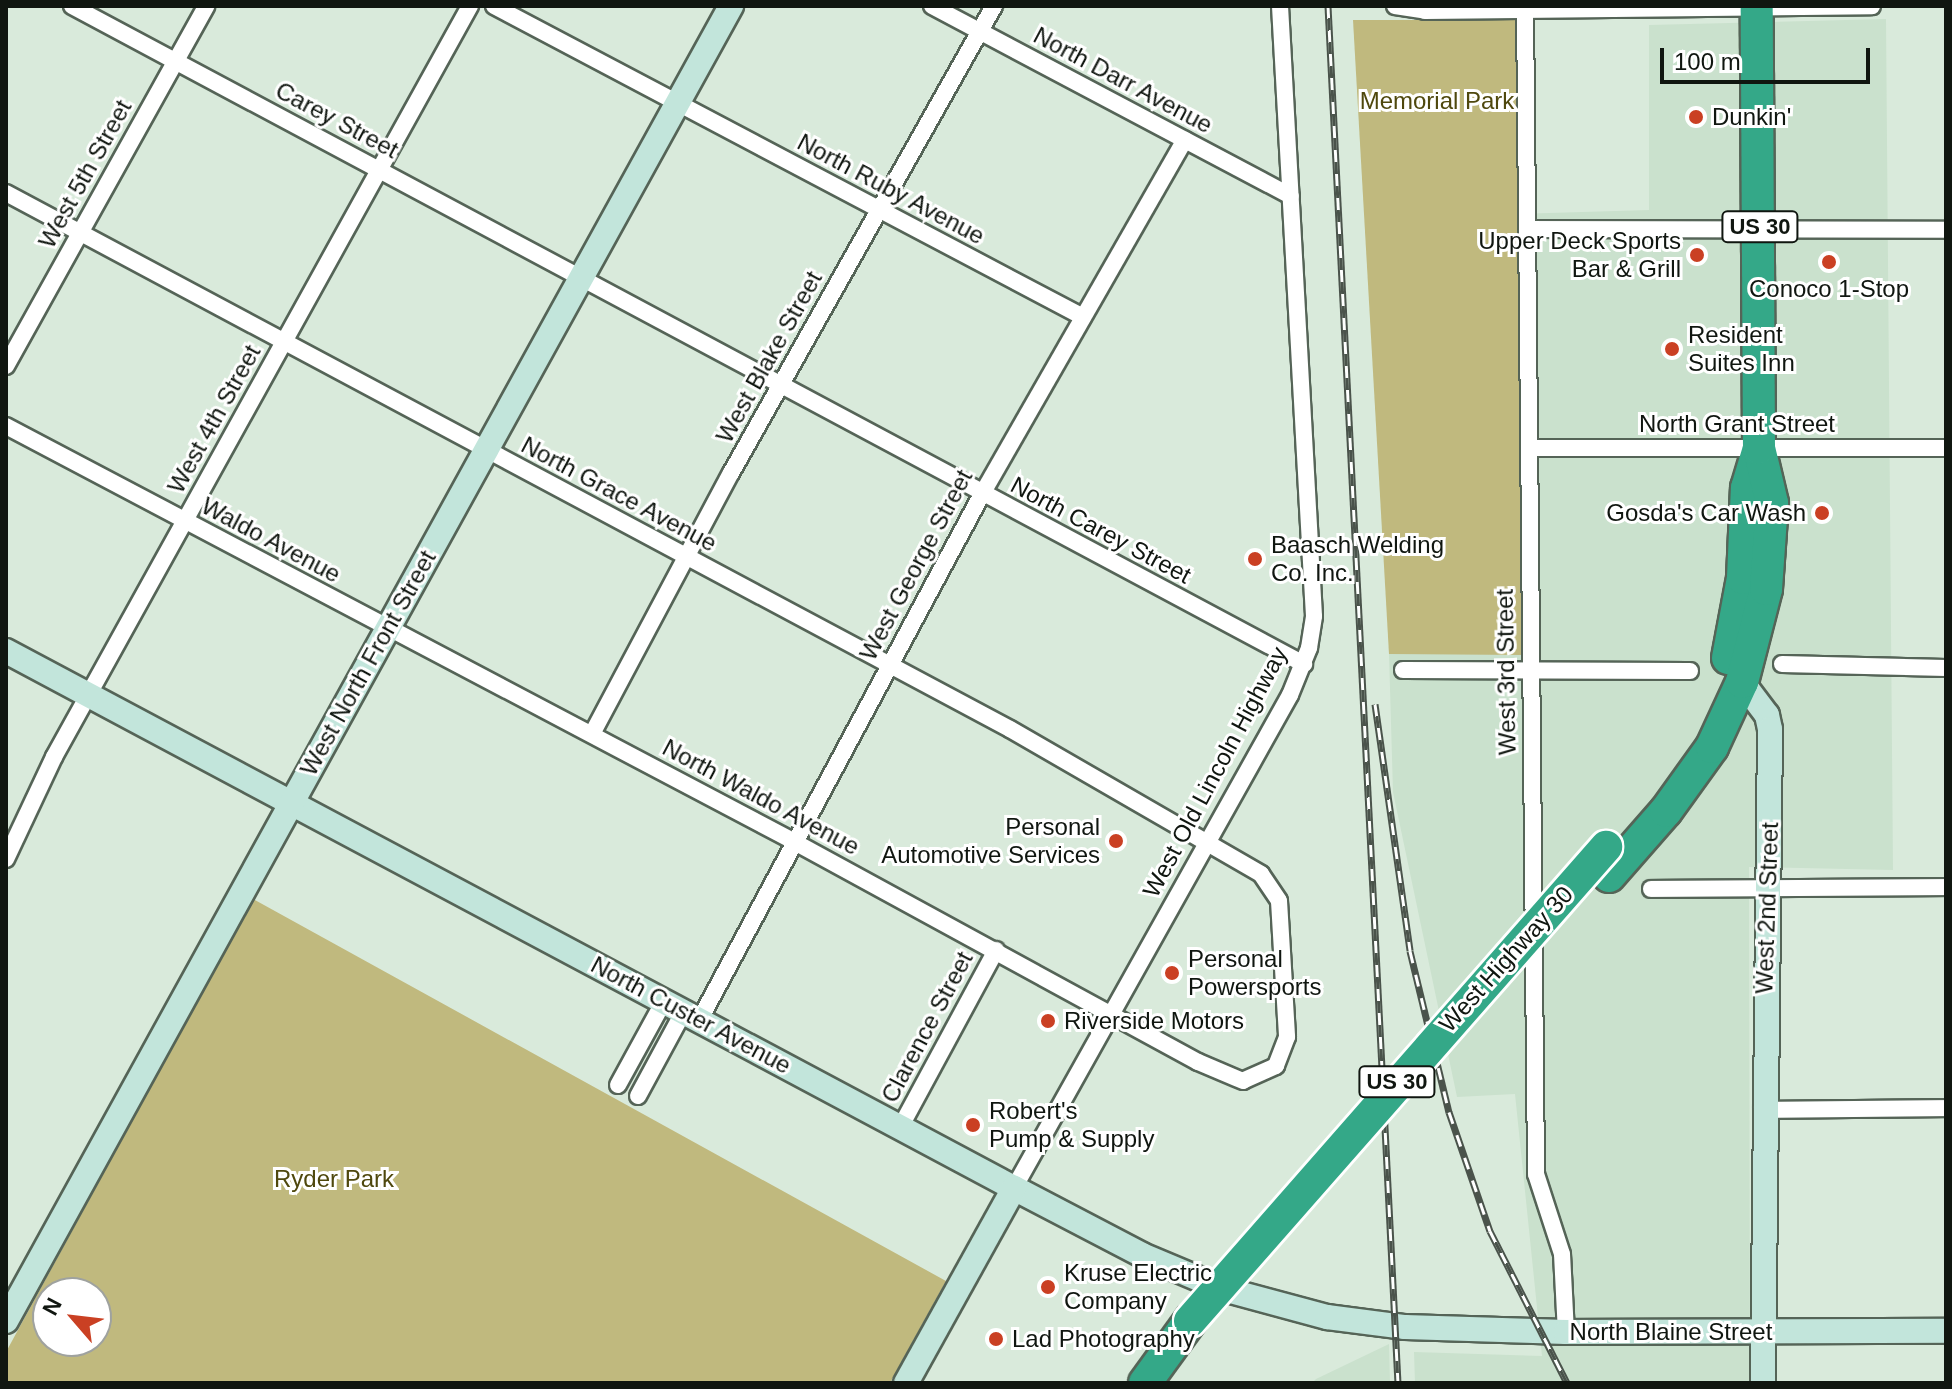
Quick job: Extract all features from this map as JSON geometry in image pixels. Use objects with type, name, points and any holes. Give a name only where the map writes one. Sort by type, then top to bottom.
[{"type":"highway","name":"US 30","points":[[1733,676],[1747,488],[1759,448],[1757,6]]},
{"type":"highway","name":"West Highway 30","points":[[1145,1383],[1198,1327],[1608,861],[1700,767],[1733,676]]},
{"type":"highway","name":"West Highway 30","points":[[1173,1383],[1198,1327]]},
{"type":"street","name":"Carey Street","points":[[72,6],[580,278]]},
{"type":"street","name":"West 5th Street","points":[[6,366],[206,6]]},
{"type":"street","name":"West 4th Street","points":[[6,859],[89,694],[470,6]]},
{"type":"street","name":"North Ruby Avenue","points":[[494,6],[1083,317]]},
{"type":"street","name":"West North Front Street","points":[[6,1321],[731,6]]},
{"type":"street","name":"North Darr Avenue","points":[[932,6],[1291,196]]},
{"type":"street","name":"West Blake Street","points":[[592,734],[780,385],[994,6]]},
{"type":"street","name":"West Old Lincoln Highway","points":[[1014,1188],[1304,664],[1314,616],[1280,6]]},
{"type":"street","points":[[1395,6],[1413,10],[1872,6]]},
{"type":"street","name":"West 3rd Street","points":[[1525,8],[1529,229],[1528,670],[1536,1174],[1562,1254],[1566,1332]]},
{"type":"street","name":"West George Street","points":[[638,1096],[683,1010],[795,842],[982,494],[1185,140]]},
{"type":"street","name":"North Grace Avenue","points":[[6,193],[890,665],[1208,841],[1261,874],[1279,901],[1287,1037],[1276,1066],[1243,1081],[1198,1062],[1110,1012]]},
{"type":"street","points":[[1529,229],[1946,230]]},
{"type":"street","name":"North Carey Street","points":[[580,278],[1304,664]]},
{"type":"street","name":"Waldo Avenue","points":[[6,426],[387,628]]},
{"type":"street","name":"North Grant Street","points":[[1529,448],[1946,448]]},
{"type":"street","name":"North Waldo Avenue","points":[[387,628],[592,734],[1110,1012]]},
{"type":"street","name":"North Custer Avenue","points":[[6,651],[1142,1255],[1223,1289],[1327,1317],[1396,1326]]},
{"type":"street","points":[[1782,664],[1946,668]]},
{"type":"street","points":[[1403,670],[1690,671]]},
{"type":"street","name":"West 2nd Street","points":[[1733,676],[1770,721],[1762,1110],[1763,1383]]},
{"type":"street","points":[[1651,889],[1946,887]]},
{"type":"street","name":"Clarence Street","points":[[901,1126],[996,950]]},
{"type":"street","name":"West George Street","points":[[618,1085],[683,1010]]},
{"type":"street","points":[[1762,1110],[1946,1108]]},
{"type":"street","points":[[906,1383],[1014,1188]]},
{"type":"street","name":"North Blaine Street","points":[[1396,1326],[1566,1332],[1946,1331]]},
{"type":"shaded area","points":[[1886,19],[1893,870],[1749,867],[1750,1383],[1415,1383],[1414,1352],[1542,1356],[1515,1094],[1457,1097],[1393,792],[1389,654],[1523,654],[1518,214],[1649,210],[1649,25]]},
{"type":"shaded area","points":[[1389,1344],[1390,1383],[1312,1383],[1316,1379]]},
{"type":"green space","name":"Memorial Park","points":[[1353,20],[1516,20],[1524,655],[1389,654]]},
{"type":"green space","name":"Ryder Park","points":[[253,899],[946,1281],[890,1383],[6,1383],[6,1352],[32,1304],[32,1357],[112,1357],[112,1277],[47,1277]]},
{"type":"railway","points":[[1328,6],[1398,1383]]},
{"type":"railway","points":[[1375,704],[1410,951],[1449,1112],[1490,1231],[1567,1383]]},
{"type":"place","name":"Dunkin'","points":[[1696,117]]},
{"type":"place","name":"Upper Deck Sports Bar & Grill","points":[[1697,255]]},
{"type":"place","name":"Conoco 1-Stop","points":[[1829,262]]},
{"type":"place","name":"Resident Suites Inn","points":[[1672,349]]},
{"type":"place","name":"Gosda's Car Wash","points":[[1822,513]]},
{"type":"place","name":"Baasch Welding Co. Inc.","points":[[1255,559]]},
{"type":"place","name":"Personal Automotive Services","points":[[1116,841]]},
{"type":"place","name":"Personal Powersports","points":[[1172,973]]},
{"type":"place","name":"Riverside Motors","points":[[1048,1021]]},
{"type":"place","name":"Robert's Pump & Supply","points":[[973,1125]]},
{"type":"place","name":"Kruse Electric Company","points":[[1048,1287]]},
{"type":"place","name":"Lad Photography","points":[[996,1339]]}]
